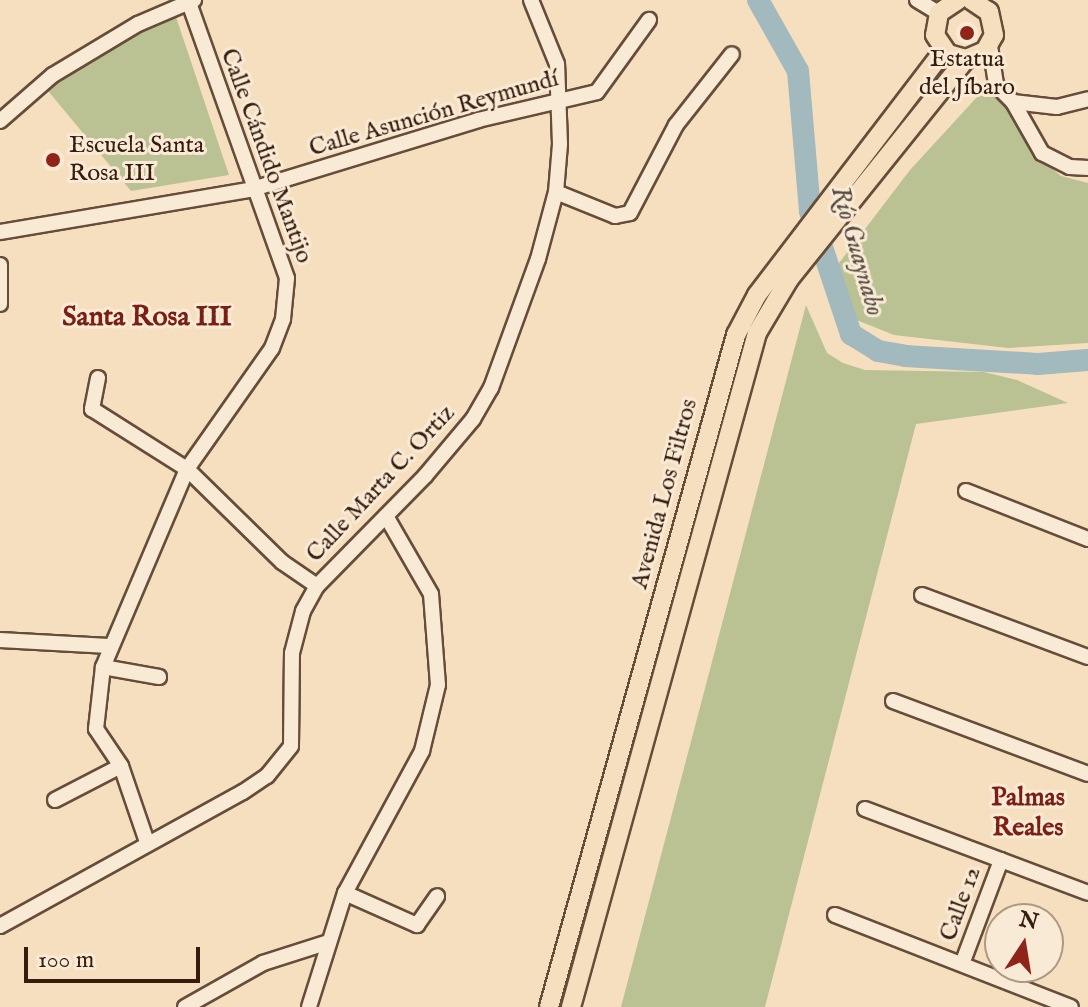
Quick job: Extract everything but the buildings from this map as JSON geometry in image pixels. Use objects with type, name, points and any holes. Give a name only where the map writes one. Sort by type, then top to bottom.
[{"type":"main road","points":[[958,0],[939,13],[935,35],[944,50],[966,59],[990,46],[995,0]]},
{"type":"main road","points":[[971,0],[988,10],[994,23]]},
{"type":"main road","name":"Avenida Los Filtros","points":[[880,154],[944,50]]},
{"type":"main road","name":"Avenida Los Filtros","points":[[549,1007],[729,354],[763,302],[880,154],[966,59]]},
{"type":"main road","name":"Avenida Los Filtros","points":[[571,1007],[763,302]]},
{"type":"street","name":"Calle Marta C. Ortiz","points":[[317,586],[455,443],[491,388],[535,270],[556,192],[558,101],[557,64],[531,0]]},
{"type":"street","points":[[917,0],[939,13]]},
{"type":"street","points":[[0,121],[53,75],[138,24],[192,1]]},
{"type":"street","name":"Calle Cándido Mantijo","points":[[147,842],[121,766],[96,729],[103,667],[109,646],[187,469],[272,348],[283,319],[287,278],[253,189],[192,1]]},
{"type":"street","name":"Calle Asunción Reymundí","points":[[0,232],[253,189],[478,120],[597,92],[649,20]]},
{"type":"street","points":[[990,46],[996,85],[1013,102],[1042,153],[1070,167],[1088,168]]},
{"type":"street","points":[[556,192],[615,216],[630,213],[676,125],[732,54]]},
{"type":"street","points":[[1013,102],[1068,107],[1088,99]]},
{"type":"street","points":[[0,265],[0,304]]},
{"type":"street","points":[[0,926],[147,842],[243,792],[280,763],[291,746],[296,632],[317,586],[282,562],[187,469],[92,409],[98,378]]},
{"type":"street","points":[[966,491],[1088,539]]},
{"type":"street","points":[[309,1007],[345,893],[422,751],[438,685],[431,594],[386,516]]},
{"type":"street","points":[[922,595],[1088,657]]},
{"type":"street","points":[[0,640],[109,646]]},
{"type":"street","points":[[103,667],[159,677]]},
{"type":"street","points":[[893,701],[1088,774]]},
{"type":"street","points":[[55,800],[121,766]]},
{"type":"street","points":[[865,809],[1088,893]]},
{"type":"street","name":"Calle 12","points":[[962,964],[1001,860]]},
{"type":"street","points":[[345,893],[417,925],[437,896]]},
{"type":"street","points":[[835,915],[1071,1007]]},
{"type":"street","points":[[185,1007],[263,963],[329,942]]},
{"type":"green space","points":[[175,14],[229,175],[131,191],[44,86]]},
{"type":"green space","points":[[988,85],[1008,106],[1044,162],[1061,176],[1088,183],[1088,343],[1008,348],[894,335],[854,319],[841,305],[833,271],[910,170]]},
{"type":"green space","points":[[806,305],[827,353],[843,363],[865,370],[984,372],[1017,380],[1068,403],[916,424],[765,1007],[621,1007]]},
{"type":"waterway","name":"Río Guaynabo","points":[[758,0],[798,71],[810,211],[851,334],[878,351],[905,356],[1038,364],[1088,360]]},
{"type":"place","name":"Estatua del Jíbaro","points":[[967,33]]},
{"type":"place","name":"Escuela Santa Rosa III","points":[[53,160]]},
{"type":"district","name":"Santa Rosa III","points":[[147,318]]},
{"type":"district","name":"Palmas Reales","points":[[1028,813]]}]
